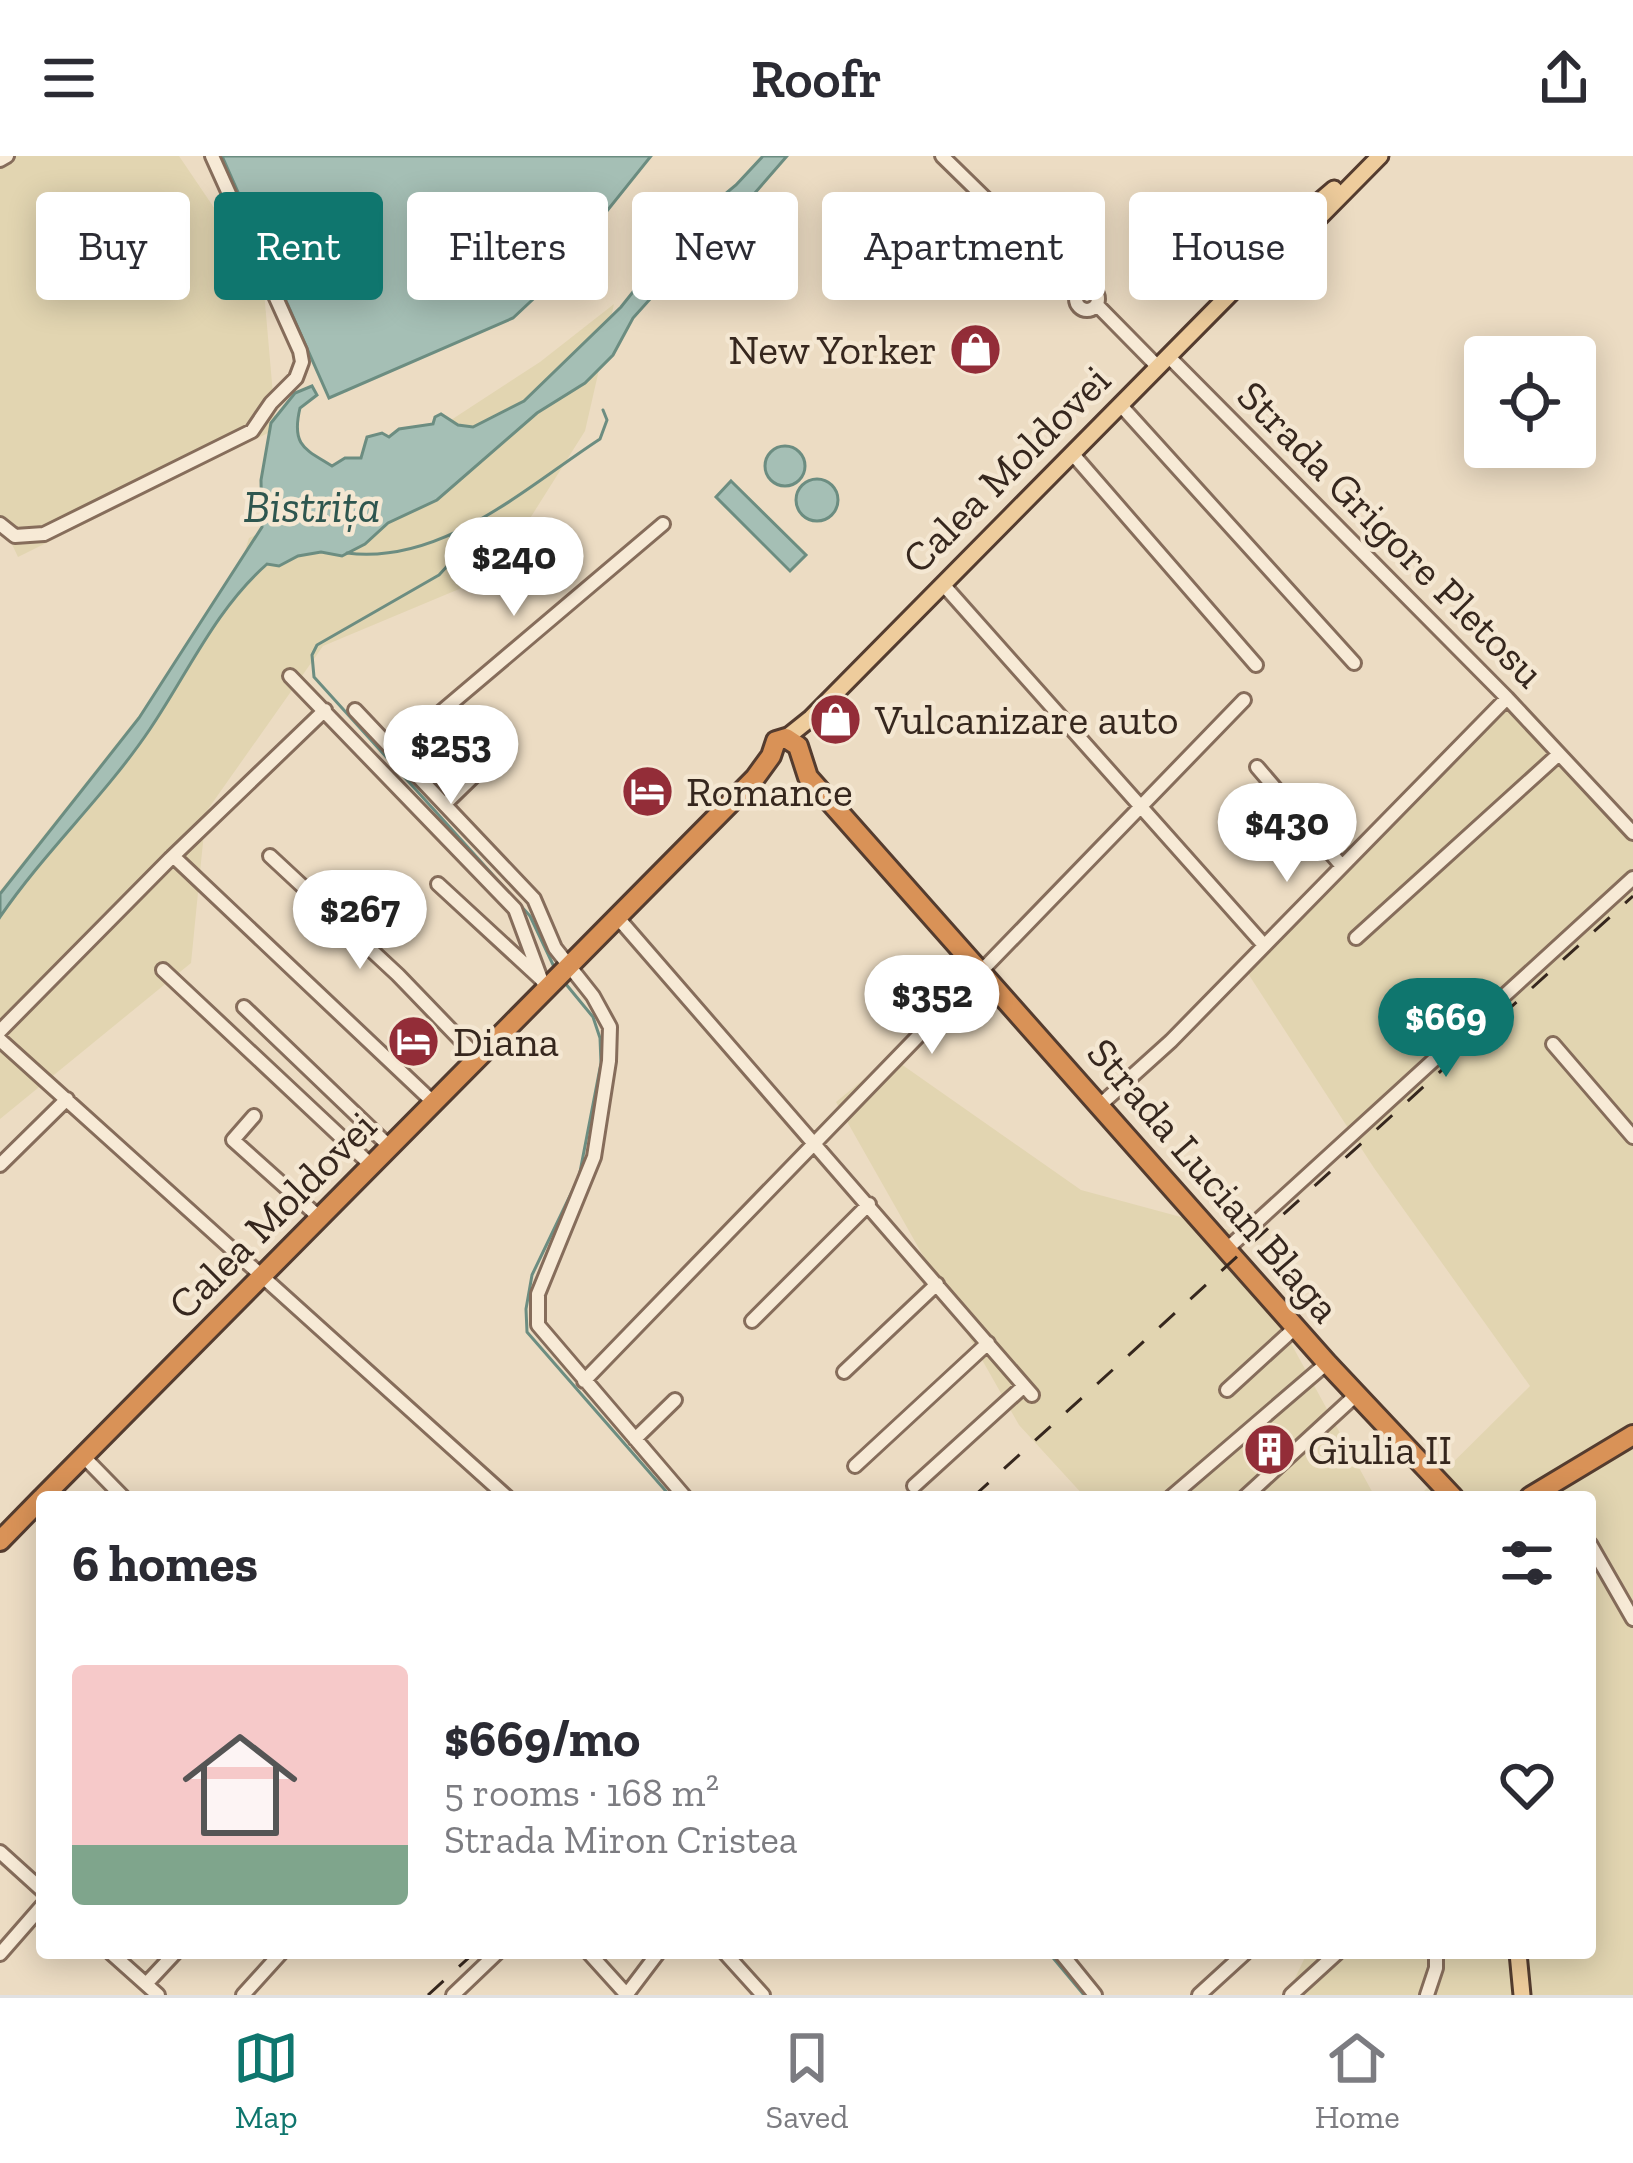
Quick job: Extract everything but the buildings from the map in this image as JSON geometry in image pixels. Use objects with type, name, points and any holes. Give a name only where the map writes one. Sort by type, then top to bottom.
[{"type":"highway","name":"Strada Lucian Blaga","points":[[787,755],[1327,1363],[1447,1491]]},
{"type":"highway","name":"Calea Moldovei","points":[[49,1491],[556,976],[755,778],[787,755]]},
{"type":"highway","points":[[1559,1490],[1633,1435]]},
{"type":"highway","name":"Calea Moldovei","points":[[0,1541],[36,1504]]},
{"type":"main road","points":[[1327,199],[1367,156]]},
{"type":"main road","points":[[1327,203],[1380,156]]},
{"type":"main road","name":"Calea Moldovei","points":[[787,755],[1125,410],[1225,300]]},
{"type":"main road","name":"Calea Moldovei","points":[[787,755],[811,718],[1166,364]]},
{"type":"main road","points":[[1519,1959],[1522,1995]]},
{"type":"street","points":[[0,524],[15,536],[44,533],[243,437],[296,378],[300,352],[212,156]]},
{"type":"street","name":"Strada Grigore Pletosu","points":[[942,156],[1080,291],[1079,307],[1089,310],[1097,305],[1166,364],[1507,698],[1633,833]]},
{"type":"street","points":[[1125,410],[1354,663]]},
{"type":"street","points":[[1077,459],[1256,665]]},
{"type":"street","points":[[395,751],[663,524]]},
{"type":"street","points":[[948,590],[1263,944]]},
{"type":"street","points":[[290,676],[515,909],[556,976]]},
{"type":"street","points":[[1100,1105],[1171,1041],[1507,698]]},
{"type":"street","points":[[584,1381],[1244,700]]},
{"type":"street","points":[[0,1030],[325,710]]},
{"type":"street","points":[[355,710],[534,899],[554,948],[556,976]]},
{"type":"street","points":[[1356,938],[1559,754]]},
{"type":"street","points":[[1257,767],[1341,865]]},
{"type":"street","points":[[446,804],[481,769]]},
{"type":"street","points":[[172,856],[434,1103]]},
{"type":"street","points":[[270,856],[398,975],[478,1058]]},
{"type":"street","points":[[1228,1248],[1633,878]]},
{"type":"street","points":[[438,884],[556,976],[610,1028],[602,1121],[586,1182],[536,1304],[543,1336],[680,1491]]},
{"type":"street","points":[[618,918],[1028,1390],[914,1486]]},
{"type":"street","points":[[163,970],[371,1166]]},
{"type":"street","points":[[244,1007],[390,1147]]},
{"type":"street","points":[[0,1040],[500,1491]]},
{"type":"street","points":[[1553,1044],[1633,1137]]},
{"type":"street","points":[[0,1165],[67,1099]]},
{"type":"street","points":[[254,1116],[233,1140],[320,1218]]},
{"type":"street","points":[[752,1321],[869,1204]]},
{"type":"street","points":[[844,1372],[937,1284]]},
{"type":"street","points":[[1227,1390],[1295,1327]]},
{"type":"street","points":[[855,1466],[988,1343]]},
{"type":"street","name":"Strada Lucian Blaga","points":[[1178,1491],[1327,1363]]},
{"type":"street","points":[[1252,1491],[1356,1395]]},
{"type":"street","points":[[635,1439],[675,1400]]},
{"type":"street","points":[[83,1456],[118,1491]]},
{"type":"street","points":[[1596,1554],[1633,1618]]},
{"type":"street","points":[[0,1852],[36,1885]]},
{"type":"street","points":[[0,1954],[36,1913]]},
{"type":"street","points":[[118,1959],[158,1995]]},
{"type":"street","points":[[146,1984],[169,1959]]},
{"type":"street","points":[[243,1995],[276,1959]]},
{"type":"street","points":[[453,1995],[491,1959]]},
{"type":"street","points":[[595,1959],[627,1994],[653,1959]]},
{"type":"street","points":[[730,1959],[763,1995]]},
{"type":"street","points":[[1065,1959],[1095,1995]]},
{"type":"street","points":[[1199,1995],[1238,1959]]},
{"type":"street","points":[[1291,1995],[1330,1959]]},
{"type":"street","points":[[1426,1995],[1436,1959]]},
{"type":"shaded area","points":[[0,156],[179,156],[214,208],[214,300],[265,300],[276,429],[18,557],[0,519]]},
{"type":"shaded area","points":[[614,304],[585,431],[495,574],[323,646],[206,812],[191,963],[0,1119],[0,891],[174,671],[240,567],[249,538],[370,488],[379,467],[540,362]]},
{"type":"shaded area","points":[[1517,698],[1633,820],[1633,1995],[1287,1995],[1304,1959],[1596,1959],[1596,1491],[1424,1491],[1530,1386],[1374,1168],[1247,972]]},
{"type":"shaded area","points":[[891,1057],[1081,1190],[1229,1230],[1372,1491],[1080,1491],[1019,1425],[836,1102]]},
{"type":"water","points":[[222,156],[651,156],[608,210],[608,192],[407,192],[407,300],[532,300],[513,318],[329,398],[286,300],[383,300],[383,192],[238,192]]},
{"type":"water","name":"Bistrița","points":[[763,156],[787,156],[756,192],[728,192]]},
{"type":"water","name":"Bistrița","points":[[632,293],[632,300],[649,300],[633,318],[613,355],[585,383],[537,413],[437,500],[388,523],[365,544],[342,556],[321,552],[279,566],[267,564],[217,622],[132,754],[0,917],[0,894],[139,718],[262,527],[261,480],[271,423],[295,393],[312,386],[317,395],[300,408],[297,431],[302,445],[332,466],[345,458],[361,458],[367,437],[382,433],[389,437],[399,429],[433,424],[441,414],[458,425],[473,427],[524,401]]},
{"type":"water","points":[[785,446],[799,452],[805,466],[799,480],[785,486],[771,480],[765,466],[771,452]]},
{"type":"water","points":[[817,479],[832,485],[838,500],[832,515],[817,521],[802,515],[796,500],[802,485]]},
{"type":"water","points":[[731,481],[806,555],[790,571],[716,497]]},
{"type":"waterway","points":[[347,553],[382,554],[416,547],[481,519],[600,439],[607,420],[603,410]]},
{"type":"waterway","points":[[451,537],[450,563],[439,575],[317,645],[312,655],[314,677],[530,916],[556,971]]},
{"type":"waterway","points":[[565,983],[593,1017],[601,1063],[579,1177],[532,1275],[527,1332],[666,1491]]},
{"type":"waterway","points":[[1054,1959],[1084,1995]]},
{"type":"railway","points":[[980,1491],[1633,896]]},
{"type":"railway","points":[[428,1995],[467,1959]]},
{"type":"place","name":"New Yorker","points":[[976,349]]},
{"type":"place","name":"Vulcanizare auto","points":[[836,719]]},
{"type":"place","name":"Romance","points":[[647,791]]},
{"type":"place","name":"Diana","points":[[414,1041]]},
{"type":"place","name":"Giulia II","points":[[1269,1449]]}]
